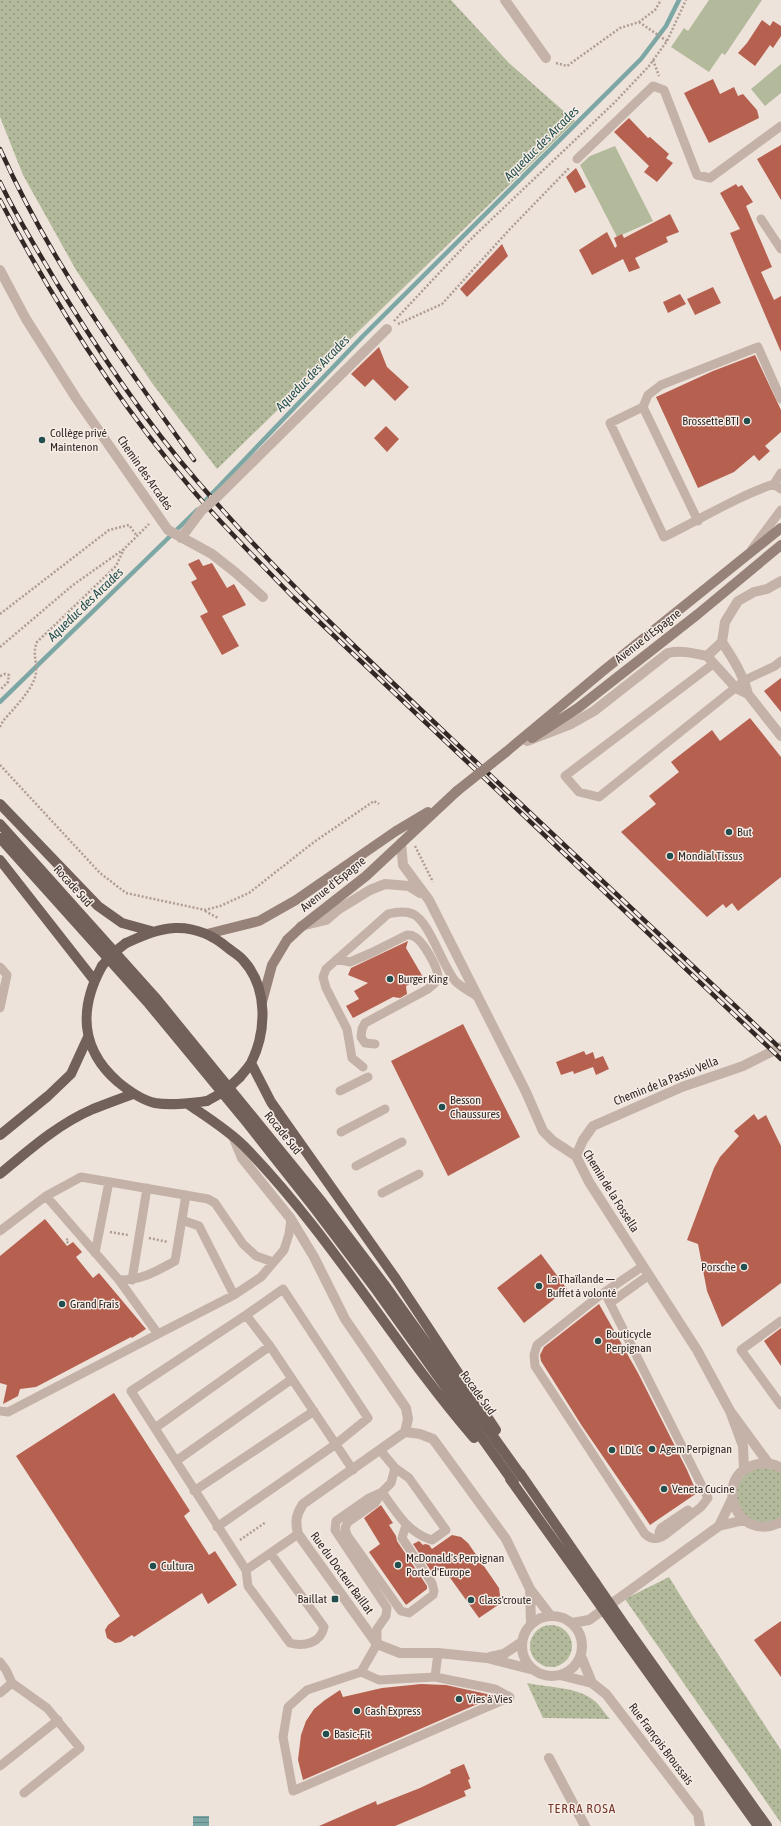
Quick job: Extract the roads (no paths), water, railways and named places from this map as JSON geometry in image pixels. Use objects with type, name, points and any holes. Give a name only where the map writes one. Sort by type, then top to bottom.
[{"type":"main road","name":"Avenue d'Espagne","points":[[262,1002],[272,965],[287,940],[300,927],[366,876],[457,790],[516,745],[603,672],[781,528]]},
{"type":"main road","name":"Avenue d'Espagne","points":[[516,745],[527,741],[578,708],[698,614],[781,545]]},
{"type":"main road","name":"Avenue d'Espagne","points":[[207,934],[259,920],[283,907],[396,831],[445,802]]},
{"type":"main road","name":"Rocade Sud","points":[[0,804],[98,906],[122,923],[151,932]]},
{"type":"main road","name":"Rocade Sud","points":[[0,824],[155,997],[322,1202],[387,1289],[523,1478]]},
{"type":"main road","name":"Rocade Sud","points":[[0,838],[148,1004],[244,1119],[377,1291],[514,1483]]},
{"type":"main road","points":[[0,860],[94,980]]},
{"type":"main road","points":[[176,928],[207,934],[216,938],[243,960],[255,979],[262,1002],[263,1028],[251,1063],[240,1077],[225,1091],[207,1101],[188,1104],[155,1102],[133,1094],[105,1070],[88,1037],[88,999],[94,980],[102,966],[112,954],[126,943],[151,932],[176,928]]},
{"type":"main road","points":[[0,1135],[48,1096],[70,1074],[88,1037]]},
{"type":"main road","points":[[251,1063],[271,1102],[388,1267],[486,1413],[523,1478],[592,1585],[758,1826]]},
{"type":"main road","points":[[0,1174],[39,1142],[69,1122],[92,1110],[133,1094]]},
{"type":"main road","points":[[188,1104],[233,1136],[243,1145],[291,1198],[334,1252],[452,1412],[514,1483],[592,1585]]},
{"type":"main road","points":[[625,1633],[767,1826]]},
{"type":"street","points":[[505,0],[546,58]]},
{"type":"street","name":"Chemin des Arcades","points":[[0,270],[26,320],[76,398],[168,530],[212,554],[263,597]]},
{"type":"street","points":[[181,538],[201,511],[387,329]]},
{"type":"street","points":[[781,581],[767,589],[754,592],[738,601],[725,622],[722,642],[710,660],[736,688],[748,694],[781,736]]},
{"type":"street","points":[[722,642],[745,680],[748,694]]},
{"type":"street","name":"Avenue d'Espagne","points":[[527,741],[571,724],[594,711],[668,653],[676,651],[687,652],[710,660]]},
{"type":"street","name":"Chemin de la Fossella","points":[[401,843],[403,865],[429,900],[526,1092],[543,1131],[553,1141],[576,1156],[589,1182],[697,1350],[730,1411],[769,1464]]},
{"type":"street","name":"Chemin de la Fossella","points":[[300,927],[326,920],[370,890],[385,884],[409,886],[429,900]]},
{"type":"street","name":"Chemin de la Passio Vella","points":[[576,1156],[583,1140],[593,1126],[682,1087],[743,1066],[781,1047]]},
{"type":"street","points":[[233,1136],[242,1158],[291,1219],[314,1257],[345,1320],[406,1408],[408,1419],[405,1432],[433,1438],[506,1539],[530,1589],[550,1616]]},
{"type":"street","name":"Chemin de la Fossella","points":[[730,1411],[743,1446],[744,1470]]},
{"type":"street","name":"Rue du Docteur Baillat","points":[[377,1644],[298,1534],[296,1514],[303,1504],[405,1432]]},
{"type":"street","points":[[718,1526],[732,1499],[734,1483],[744,1470],[760,1463],[781,1468]]},
{"type":"street","points":[[732,1499],[736,1511],[744,1520],[753,1526],[764,1527],[779,1525]]},
{"type":"street","points":[[572,1623],[589,1620],[718,1526],[744,1520]]},
{"type":"street","points":[[530,1589],[531,1624]]},
{"type":"street","points":[[377,1644],[400,1653],[438,1653],[487,1658],[551,1676],[560,1675],[569,1671],[581,1656],[583,1647],[582,1638],[572,1623],[558,1616],[550,1616],[540,1618],[531,1624],[525,1632],[522,1642],[524,1657],[534,1670]]},
{"type":"street","points":[[582,1638],[589,1620]]},
{"type":"street","points":[[487,1658],[504,1654],[522,1642]]},
{"type":"street","name":"Rue François Broussais","points":[[581,1656],[592,1683]]},
{"type":"street","name":"Rue François Broussais","points":[[560,1675],[592,1683],[606,1694],[698,1814],[700,1826]]},
{"type":"street","points":[[549,1758],[585,1826]]},
{"type":"lane","points":[[577,159],[653,86],[664,90],[697,175],[706,178],[710,178],[781,126]]},
{"type":"lane","points":[[761,219],[781,249]]},
{"type":"lane","points":[[781,399],[758,347],[661,385],[648,395],[643,407],[610,424],[664,537],[761,489],[778,487],[781,474]]},
{"type":"lane","points":[[643,407],[698,521]]},
{"type":"lane","name":"Avenue d'Espagne","points":[[748,554],[781,510]]},
{"type":"lane","points":[[710,660],[566,776],[579,792],[599,797],[745,680],[775,666],[781,661]]},
{"type":"lane","points":[[362,1067],[352,1058],[347,1029],[326,988],[323,977],[326,969],[336,959],[388,914],[397,912],[413,914],[423,923],[448,971],[457,982],[477,996]]},
{"type":"lane","points":[[336,959],[350,962],[407,935],[412,935],[419,940],[433,962],[438,976],[436,982],[428,989],[365,1023],[362,1029],[361,1037],[366,1043],[375,1044]]},
{"type":"lane","points":[[0,967],[7,975],[0,1008]]},
{"type":"lane","points":[[340,1091],[368,1077]]},
{"type":"lane","points":[[341,1132],[385,1109]]},
{"type":"lane","points":[[356,1166],[402,1142]]},
{"type":"lane","points":[[382,1193],[419,1174]]},
{"type":"lane","points":[[0,1231],[46,1196],[81,1177],[208,1199],[215,1203],[243,1244],[256,1256],[273,1262]]},
{"type":"lane","points":[[95,1253],[109,1182]]},
{"type":"lane","points":[[132,1280],[147,1188]]},
{"type":"lane","points":[[119,1280],[132,1280],[145,1277],[175,1261],[186,1195]]},
{"type":"lane","points":[[46,1196],[119,1280],[158,1334]]},
{"type":"lane","points":[[0,1411],[8,1412],[234,1295],[261,1277],[284,1250],[289,1234],[291,1219]]},
{"type":"lane","points":[[182,1220],[199,1226],[234,1295]]},
{"type":"lane","points":[[605,1293],[708,1498],[660,1528],[662,1535],[665,1535],[658,1539],[650,1538],[645,1534],[535,1366],[534,1355],[537,1345],[605,1293],[642,1266]]},
{"type":"lane","points":[[387,1289],[388,1267]]},
{"type":"lane","points":[[610,1303],[649,1275]]},
{"type":"lane","points":[[217,1527],[336,1444],[368,1418],[283,1289],[131,1392],[217,1527],[246,1570],[248,1586],[290,1643],[307,1645],[323,1633],[324,1627],[271,1554]]},
{"type":"lane","points":[[246,1315],[270,1346],[353,1470]]},
{"type":"lane","points":[[781,1321],[741,1350],[781,1405]]},
{"type":"lane","points":[[155,1428],[270,1346]]},
{"type":"lane","points":[[176,1461],[292,1379]]},
{"type":"lane","points":[[194,1491],[314,1411]]},
{"type":"lane","points":[[380,1450],[395,1468],[409,1478],[446,1530],[432,1540],[421,1537],[406,1525],[382,1492]]},
{"type":"lane","points":[[395,1468],[391,1483],[374,1503],[348,1522],[345,1528],[347,1535],[401,1611],[409,1613],[433,1595],[434,1591],[432,1584],[402,1538],[406,1525]]},
{"type":"lane","points":[[361,1672],[379,1680],[435,1677],[495,1689],[510,1696],[293,1791],[283,1737],[288,1707],[307,1690],[361,1672],[377,1644],[377,1629],[386,1616],[386,1608],[335,1530],[336,1521],[369,1498],[382,1492]]},
{"type":"lane","points":[[246,1570],[298,1534]]},
{"type":"lane","points":[[435,1677],[438,1653]]},
{"type":"lane","points":[[0,1662],[6,1670],[12,1683],[47,1708],[80,1748],[24,1793]]},
{"type":"lane","points":[[0,1693],[12,1683]]},
{"type":"lane","points":[[0,1766],[58,1720]]},
{"type":"water","points":[[193,1816],[209,1816],[209,1826],[193,1826]]},
{"type":"waterway","name":"Aqueduc des Arcades","points":[[206,500],[363,336],[641,59],[666,26],[679,0]]},
{"type":"waterway","name":"Aqueduc des Arcades","points":[[0,702],[197,510]]},
{"type":"railway","points":[[0,149],[41,231],[64,271],[114,348],[194,460]]},
{"type":"railway","points":[[0,182],[58,285],[90,336],[141,411],[178,459],[230,518],[297,589],[366,657],[781,1049]]},
{"type":"railway","points":[[0,200],[20,238],[64,312],[111,385],[163,454],[240,543],[293,597],[781,1059]]},
{"type":"place","name":"Brossette BTI","points":[[747,421]]},
{"type":"place","name":"Collège privé Maintenon","points":[[42,440]]},
{"type":"place","name":"But","points":[[729,832]]},
{"type":"place","name":"Mondial Tissus","points":[[670,856]]},
{"type":"place","name":"Burger King","points":[[390,979]]},
{"type":"place","name":"Besson Chaussures","points":[[442,1107]]},
{"type":"place","name":"Porsche","points":[[744,1267]]},
{"type":"place","name":"La Thaïlande — Buffet à volonté","points":[[539,1286]]},
{"type":"place","name":"Grand Frais","points":[[62,1304]]},
{"type":"place","name":"Bouticycle Perpignan","points":[[598,1341]]},
{"type":"place","name":"Agem Perpignan","points":[[652,1449]]},
{"type":"place","name":"LDLC","points":[[612,1450]]},
{"type":"place","name":"Veneta Cucine","points":[[664,1489]]},
{"type":"place","name":"McDonald's Perpignan Porte d'Europe","points":[[398,1565]]},
{"type":"place","name":"Cultura","points":[[153,1566]]},
{"type":"place","name":"Baillat","points":[[335,1599]]},
{"type":"place","name":"Class'croute","points":[[471,1600]]},
{"type":"place","name":"Vies à Vies","points":[[459,1699]]},
{"type":"place","name":"Cash Express","points":[[357,1711]]},
{"type":"place","name":"Basic-Fit","points":[[326,1734]]},
{"type":"district","name":"TERRA ROSA","points":[[582,1808]]}]
